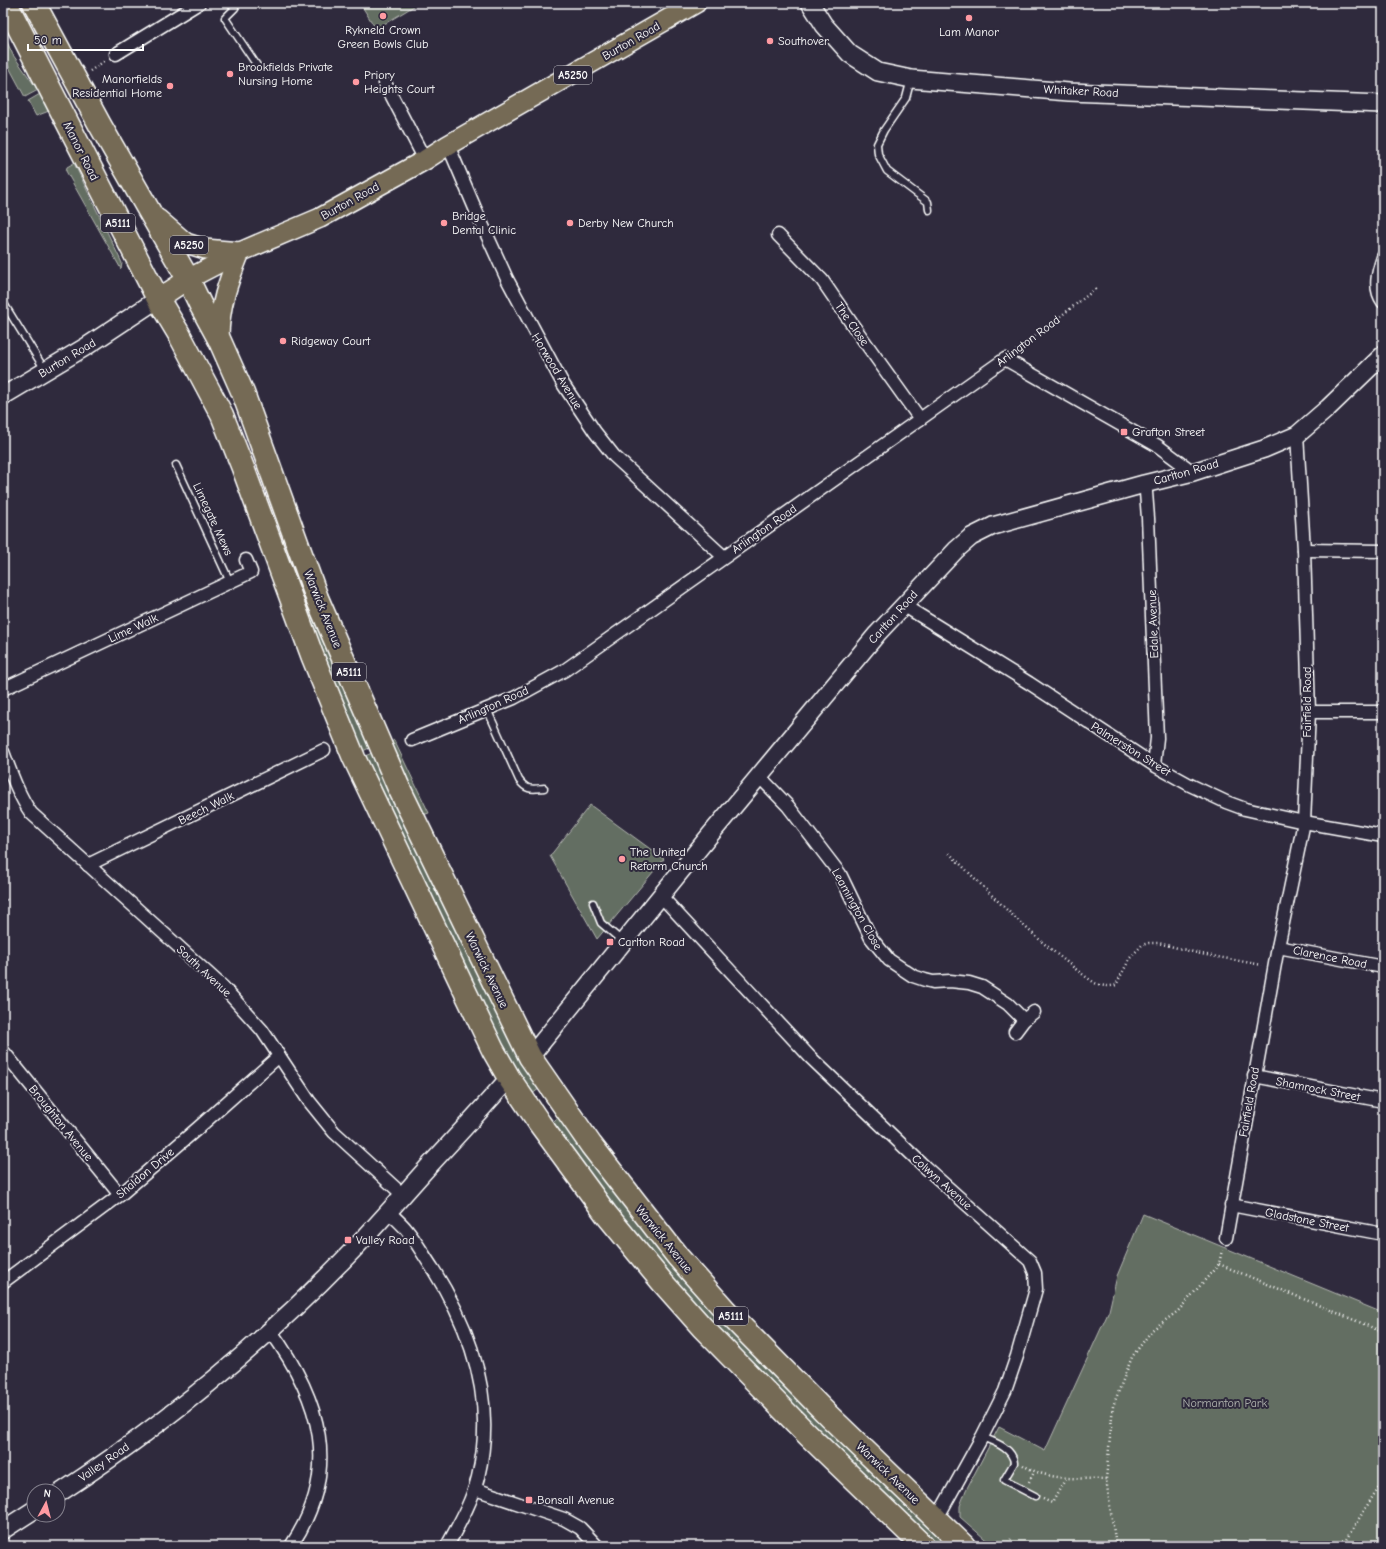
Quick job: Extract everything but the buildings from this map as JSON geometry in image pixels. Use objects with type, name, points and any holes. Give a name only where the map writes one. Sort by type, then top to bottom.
[{"type":"highway","name":"Manor Road","points":[[6,3],[158,299]]},
{"type":"highway","name":"A5111","points":[[34,3],[100,125],[188,279],[187,293],[190,311],[212,358],[216,371],[222,415]]},
{"type":"highway","name":"Warwick Avenue","points":[[188,279],[219,339],[243,393],[317,598],[380,745],[401,792],[530,1058],[591,1145],[678,1257],[726,1311],[824,1411],[964,1546]]},
{"type":"highway","name":"A5111","points":[[158,299],[179,334],[222,415],[312,655],[354,758],[487,1036],[509,1078],[606,1214],[663,1283],[702,1327],[808,1435],[923,1546]]},
{"type":"main road","name":"Burton Road","points":[[158,299],[188,279],[240,252],[320,218],[425,160],[448,145],[696,3]]},
{"type":"main road","name":"A5250","points":[[150,212],[186,243],[210,250],[240,252]]},
{"type":"main road","points":[[219,339],[224,293],[240,252]]},
{"type":"street","points":[[116,54],[198,3]]},
{"type":"street","name":"Whitaker Road","points":[[810,3],[824,25],[850,54],[878,72],[911,79],[1069,92],[1383,104]]},
{"type":"street","points":[[385,83],[425,160]]},
{"type":"street","name":"Horwood Avenue","points":[[448,145],[507,279],[549,359],[578,408],[614,456],[724,557]]},
{"type":"street","name":"The Close","points":[[778,235],[822,280],[920,419]]},
{"type":"street","points":[[1383,257],[1377,282],[1379,293],[1383,302]]},
{"type":"street","name":"Burton Road","points":[[3,396],[87,346],[158,299]]},
{"type":"street","name":"Carlton Road","points":[[530,1058],[759,776],[877,634],[956,550],[971,537],[993,526],[1193,472],[1264,449],[1297,435],[1328,408],[1383,355]]},
{"type":"street","points":[[1005,359],[1158,446],[1193,472]]},
{"type":"street","name":"Arlington Road","points":[[412,740],[514,698],[565,670],[1005,359]]},
{"type":"street","name":"Fairfield Road","points":[[1226,1238],[1274,967],[1304,822],[1309,712],[1304,550],[1297,435]]},
{"type":"street","name":"Edale Avenue","points":[[1144,484],[1148,518],[1157,738],[1154,765]]},
{"type":"street","points":[[1304,550],[1383,551]]},
{"type":"street","name":"Lime Walk","points":[[3,689],[251,572],[246,560]]},
{"type":"street","name":"Palmerston Street","points":[[903,605],[1029,683],[1154,765],[1190,785],[1245,809],[1304,822],[1383,836]]},
{"type":"street","points":[[1309,712],[1383,712]]},
{"type":"street","name":"Beech Walk","points":[[88,865],[324,750]]},
{"type":"street","name":"South Avenue","points":[[3,752],[16,786],[24,803],[31,813],[223,987],[256,1022],[317,1112],[334,1132],[353,1151],[403,1195]]},
{"type":"street","name":"Leamington Close","points":[[759,776],[788,806],[840,874],[871,938],[889,960],[913,976],[925,980],[933,982],[950,981],[969,983],[982,987],[1008,1004],[1024,1020]]},
{"type":"street","name":"Colwyn Avenue","points":[[661,896],[810,1057],[925,1167],[1030,1261],[1035,1273],[1036,1289],[1028,1321],[1005,1391],[982,1437],[936,1520]]},
{"type":"street","name":"Clarence Road","points":[[1278,947],[1383,968]]},
{"type":"street","points":[[1015,1032],[1024,1020],[1034,1012]]},
{"type":"street","name":"Broughton Avenue","points":[[3,1051],[120,1195]]},
{"type":"street","name":"Shaldon Drive","points":[[3,1282],[120,1195],[279,1056]]},
{"type":"street","name":"Shamrock Street","points":[[1254,1076],[1383,1101]]},
{"type":"street","name":"Valley Road","points":[[66,1488],[171,1414],[221,1374],[270,1330],[353,1250],[509,1078]]},
{"type":"street","name":"Gladstone Street","points":[[1231,1205],[1383,1234]]},
{"type":"street","points":[[389,1212],[406,1229],[445,1288],[460,1316],[470,1342],[480,1380],[483,1414],[482,1451],[475,1489],[447,1546]]},
{"type":"street","points":[[270,1330],[288,1356],[311,1403],[317,1424],[320,1450],[320,1470],[315,1493],[303,1523],[291,1546]]},
{"type":"street","points":[[475,1489],[564,1519],[580,1528],[597,1546]]},
{"type":"street","points":[[3,1530],[26,1515]]},
{"type":"lane","points":[[230,3],[235,8],[225,18],[258,67]]},
{"type":"lane","points":[[911,79],[906,98],[884,130],[877,144],[878,154],[887,171],[928,202],[930,210]]},
{"type":"lane","points":[[3,302],[46,371]]},
{"type":"lane","name":"Limegate Mews","points":[[176,465],[230,582]]},
{"type":"lane","points":[[487,709],[519,780],[524,786],[531,789],[544,788]]},
{"type":"lane","points":[[594,903],[601,923],[624,942]]},
{"type":"lane","points":[[982,1437],[1000,1445],[1007,1450],[1013,1459],[1013,1466],[1004,1480],[1034,1496]]},
{"type":"path","points":[[76,80],[116,54]]},
{"type":"path","name":"Arlington Road","points":[[1005,359],[1098,287]]},
{"type":"path","points":[[949,853],[1047,946],[1096,983],[1106,986],[1116,985],[1130,958],[1142,945],[1149,942],[1201,954],[1274,967]]},
{"type":"path","points":[[3,896],[7,900],[3,903]]},
{"type":"path","points":[[1116,1546],[1106,1478],[1113,1406],[1132,1357],[1152,1330],[1178,1310],[1219,1264],[1383,1332]]},
{"type":"path","points":[[1013,1459],[1034,1472],[1066,1478],[1106,1478]]},
{"type":"path","points":[[1034,1496],[1052,1503],[1066,1478]]},
{"type":"path","points":[[1342,1546],[1383,1480]]},
{"type":"path","points":[[1006,1546],[1011,1539]]},
{"type":"green space","name":"Rykneld Crown Green Bowls Club","points":[[360,3],[419,3],[376,29]]},
{"type":"green space","points":[[3,33],[13,55],[38,90],[25,97],[3,56]]},
{"type":"green space","points":[[40,94],[49,111],[36,116],[28,101]]},
{"type":"green space","points":[[74,163],[122,263],[121,269],[66,171],[67,167]]},
{"type":"green space","points":[[306,595],[371,747],[361,752],[299,597]]},
{"type":"green space","points":[[394,740],[429,813],[423,815],[390,743]]},
{"type":"green space","points":[[374,752],[540,1088],[531,1095],[505,1053],[363,757]]},
{"type":"green space","points":[[590,805],[664,859],[597,939],[550,856]]},
{"type":"green space","points":[[559,1117],[944,1537],[937,1545],[770,1385],[717,1330],[673,1280],[551,1123]]},
{"type":"green space","name":"Normanton Park","points":[[1143,1214],[1383,1313],[1383,1546],[993,1546],[960,1517],[960,1506],[966,1490],[999,1427],[1045,1451],[1109,1311],[1117,1276]]},
{"type":"place","name":"Rykneld Crown Green Bowls Club","points":[[383,16]]},
{"type":"place","name":"Lam Manor","points":[[969,18]]},
{"type":"place","name":"Southover","points":[[770,41]]},
{"type":"place","name":"Brookfields Private Nursing Home","points":[[230,74]]},
{"type":"place","name":"Priory Heights Court","points":[[356,82]]},
{"type":"place","name":"Manorfields Residential Home","points":[[170,86]]},
{"type":"place","name":"Bridge Dental Clinic","points":[[444,223]]},
{"type":"place","name":"Derby New Church","points":[[570,223]]},
{"type":"place","name":"Ridgeway Court","points":[[283,341]]},
{"type":"place","name":"Grafton Street","points":[[1124,432]]},
{"type":"place","name":"The United Reform Church","points":[[622,859]]},
{"type":"place","name":"Carlton Road","points":[[610,942]]},
{"type":"place","name":"Valley Road","points":[[348,1240]]},
{"type":"place","name":"Bonsall Avenue","points":[[529,1500]]}]
